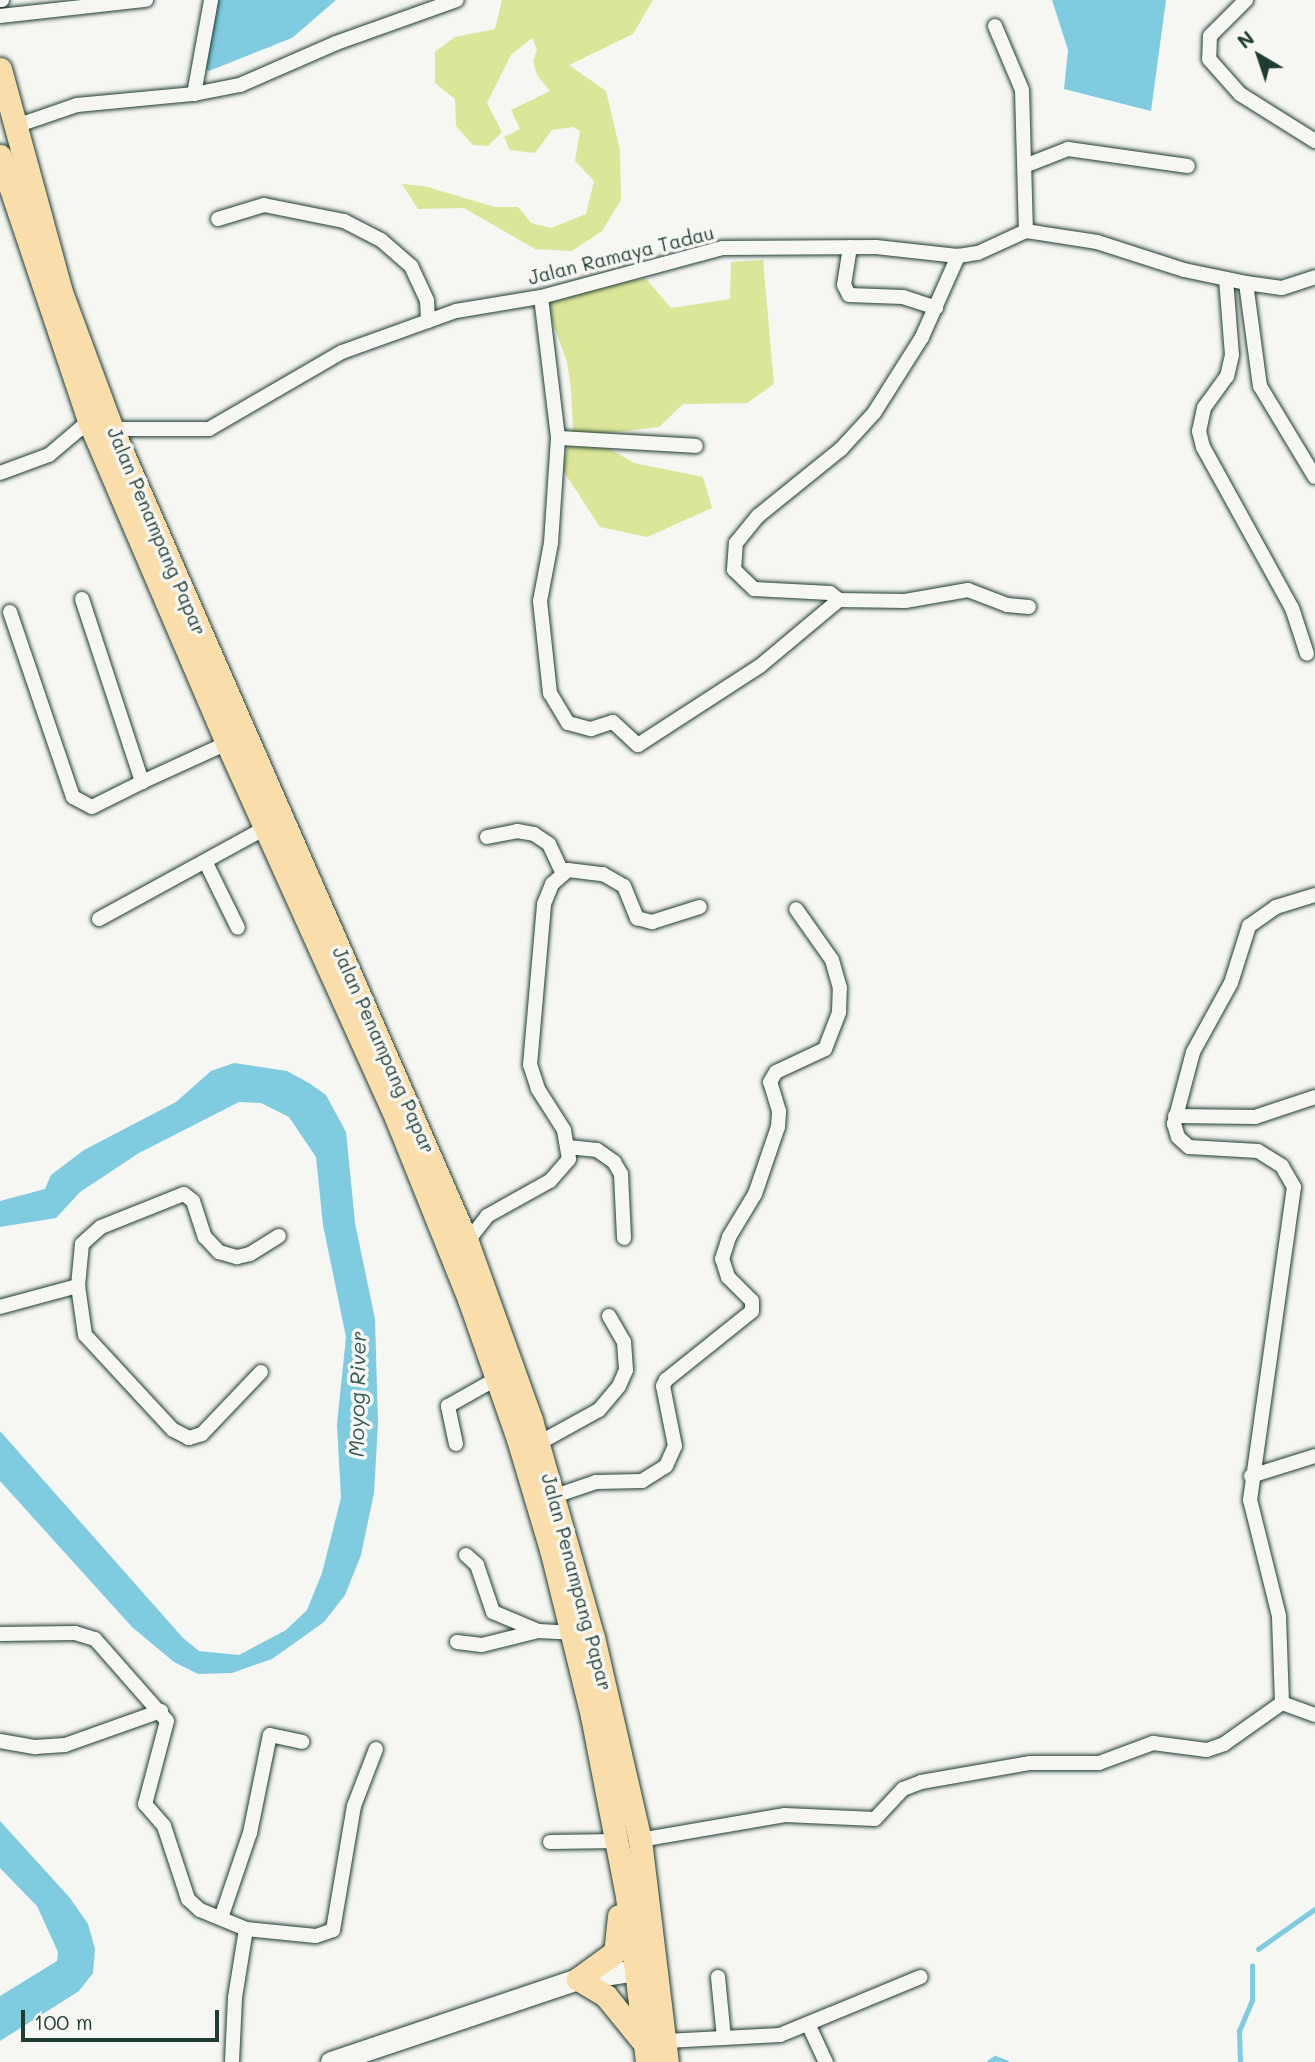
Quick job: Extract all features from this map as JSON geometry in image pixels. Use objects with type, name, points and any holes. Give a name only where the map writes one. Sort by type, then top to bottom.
[{"type":"main road","name":"Jalan Penampang Papar","points":[[0,69],[13,127],[61,292],[112,429],[467,1242],[539,1443],[555,1496],[660,1982],[656,2053]]},
{"type":"main road","name":"Jalan Penampang Papar","points":[[0,156],[89,421],[227,743],[397,1120],[496,1378],[552,1553],[629,1841],[627,1896],[637,1970],[656,2053]]},
{"type":"main road","points":[[578,1979],[615,1952],[618,1918],[627,1896]]},
{"type":"main road","points":[[331,2062],[578,1979],[637,1970],[649,1972],[660,1982]]},
{"type":"main road","points":[[578,1979],[606,1996],[627,2016],[656,2053]]},
{"type":"street","points":[[0,16],[146,0]]},
{"type":"street","points":[[194,93],[211,0]]},
{"type":"street","points":[[13,127],[77,105],[194,93],[240,85],[335,43],[457,0]]},
{"type":"street","points":[[1245,0],[1210,36],[1209,59],[1240,94],[1315,141]]},
{"type":"street","points":[[995,26],[1022,90],[1027,165],[1026,231]]},
{"type":"street","points":[[1027,165],[1068,149],[1188,166]]},
{"type":"street","points":[[218,219],[264,205],[344,221],[381,240],[411,266],[427,301],[428,321]]},
{"type":"street","points":[[1029,607],[1007,605],[968,590],[905,601],[839,600],[830,593],[754,589],[734,570],[736,543],[758,516],[841,449],[866,423],[911,357],[958,256],[978,253],[1026,231],[1088,240],[1246,283],[1282,288],[1315,277]]},
{"type":"street","name":"Jalan Ramaya Tadau","points":[[112,429],[209,429],[237,417],[310,368],[428,321],[456,311],[541,297],[709,250],[757,245],[850,247],[958,256]]},
{"type":"street","points":[[850,247],[846,293],[903,298],[936,308]]},
{"type":"street","points":[[1226,279],[1232,355],[1227,376],[1200,418],[1201,439],[1292,608],[1307,654]]},
{"type":"street","points":[[1246,283],[1260,386],[1315,477]]},
{"type":"street","points":[[541,297],[558,438],[551,543],[541,610],[552,703],[568,723],[591,729],[613,722],[634,745],[649,742],[760,666],[839,600]]},
{"type":"street","points":[[0,473],[49,455],[89,421]]},
{"type":"street","points":[[558,438],[696,446]]},
{"type":"street","points":[[82,599],[142,782]]},
{"type":"street","points":[[10,612],[74,797],[92,807],[227,743]]},
{"type":"street","points":[[99,919],[206,863],[265,828]]},
{"type":"street","points":[[487,837],[517,831],[534,834],[549,844],[562,872]]},
{"type":"street","points":[[206,863],[238,928]]},
{"type":"street","points":[[467,1242],[486,1216],[561,1173],[569,1159],[564,1130],[533,1076],[530,1055],[544,904],[562,872]]},
{"type":"street","points":[[562,872],[592,872],[619,881],[634,913],[644,920],[660,921],[700,907]]},
{"type":"street","points":[[1282,1703],[1279,1616],[1256,1532],[1251,1476],[1271,1370],[1294,1187],[1282,1166],[1248,1147],[1189,1147],[1174,1132],[1175,1116],[1193,1052],[1231,983],[1249,926],[1276,907],[1315,895]]},
{"type":"street","points":[[555,1496],[596,1482],[642,1481],[666,1466],[675,1446],[663,1386],[666,1380],[752,1311],[752,1301],[728,1277],[722,1259],[729,1237],[755,1194],[778,1127],[779,1111],[770,1082],[776,1072],[825,1049],[839,1012],[840,988],[832,960],[796,909]]},
{"type":"street","points":[[1175,1116],[1255,1117],[1315,1097]]},
{"type":"street","points":[[568,1147],[597,1150],[614,1162],[621,1174],[624,1238]]},
{"type":"street","points":[[261,1372],[211,1428],[196,1437],[181,1436],[85,1335],[78,1286],[86,1239],[101,1227],[184,1194],[193,1201],[205,1237],[219,1252],[237,1257],[250,1254],[279,1236]]},
{"type":"street","points":[[0,1307],[78,1286]]},
{"type":"street","points":[[539,1443],[599,1410],[619,1386],[626,1370],[624,1342],[609,1316]]},
{"type":"street","points":[[456,1444],[448,1406],[496,1378]]},
{"type":"street","points":[[1251,1476],[1315,1456]]},
{"type":"street","points":[[466,1555],[477,1565],[493,1612],[538,1631]]},
{"type":"street","points":[[457,1642],[482,1645],[538,1631],[572,1633]]},
{"type":"street","points":[[0,1634],[75,1633],[94,1639],[161,1711],[167,1721],[145,1804],[164,1826],[188,1899],[220,1918],[246,1929],[316,1936],[333,1930],[354,1806],[376,1749]]},
{"type":"street","points":[[1282,1703],[1315,1715]]},
{"type":"street","points":[[550,1842],[629,1841],[785,1815],[867,1820],[886,1811],[903,1789],[921,1782],[1030,1763],[1100,1763],[1153,1744],[1207,1750],[1224,1744],[1282,1703]]},
{"type":"street","points":[[0,1741],[34,1747],[65,1745],[161,1711]]},
{"type":"street","points":[[220,1918],[250,1833],[270,1735],[302,1742]]},
{"type":"street","points":[[232,2062],[235,1998],[246,1929]]},
{"type":"street","points":[[718,1977],[724,2038]]},
{"type":"street","points":[[656,2053],[724,2038],[751,2039],[809,2026],[921,1977]]},
{"type":"street","points":[[809,2026],[827,2062]]},
{"type":"green space","points":[[502,0],[653,0],[633,34],[569,65],[606,91],[620,150],[621,200],[602,231],[572,251],[535,249],[464,208],[418,209],[402,184],[424,186],[495,207],[518,207],[531,223],[551,228],[586,214],[594,181],[575,161],[580,131],[573,127],[552,130],[535,153],[510,150],[504,137],[520,129],[511,110],[550,91],[537,75],[533,61],[537,50],[532,38],[511,55],[487,103],[502,132],[488,146],[473,145],[456,126],[455,99],[435,83],[435,52],[455,37],[495,29]]},
{"type":"green space","points":[[763,260],[774,384],[747,403],[683,404],[659,427],[600,434],[603,445],[634,463],[703,477],[712,508],[647,537],[600,527],[562,469],[573,428],[571,389],[567,362],[550,315],[551,297],[645,278],[671,308],[730,299],[731,262]]},
{"type":"water","points":[[215,0],[336,0],[292,38],[209,71],[201,67]]},
{"type":"water","points":[[1052,0],[1166,0],[1151,111],[1064,89],[1068,50]]},
{"type":"water","name":"Moyog River","points":[[234,1063],[287,1071],[309,1083],[326,1095],[346,1132],[355,1223],[375,1319],[378,1423],[374,1493],[361,1555],[345,1595],[324,1622],[272,1659],[232,1673],[198,1674],[174,1662],[132,1627],[0,1481],[0,1431],[183,1638],[199,1651],[239,1655],[286,1630],[307,1610],[322,1573],[341,1498],[337,1424],[346,1337],[323,1225],[316,1157],[289,1117],[261,1103],[239,1102],[139,1153],[80,1192],[56,1218],[0,1227],[0,1201],[45,1189],[51,1175],[84,1150],[176,1102],[211,1071]]},
{"type":"water","points":[[0,1821],[70,1898],[88,1924],[95,1949],[93,1973],[79,1991],[0,2041],[0,1996],[57,1961],[58,1952],[37,1906],[0,1868]]},
{"type":"waterway","points":[[1258,1949],[1315,1909]]},
{"type":"waterway","points":[[1240,2062],[1239,2031],[1252,2001],[1252,1966]]},
{"type":"waterway","points":[[989,2062],[995,2058],[1006,2062]]}]
